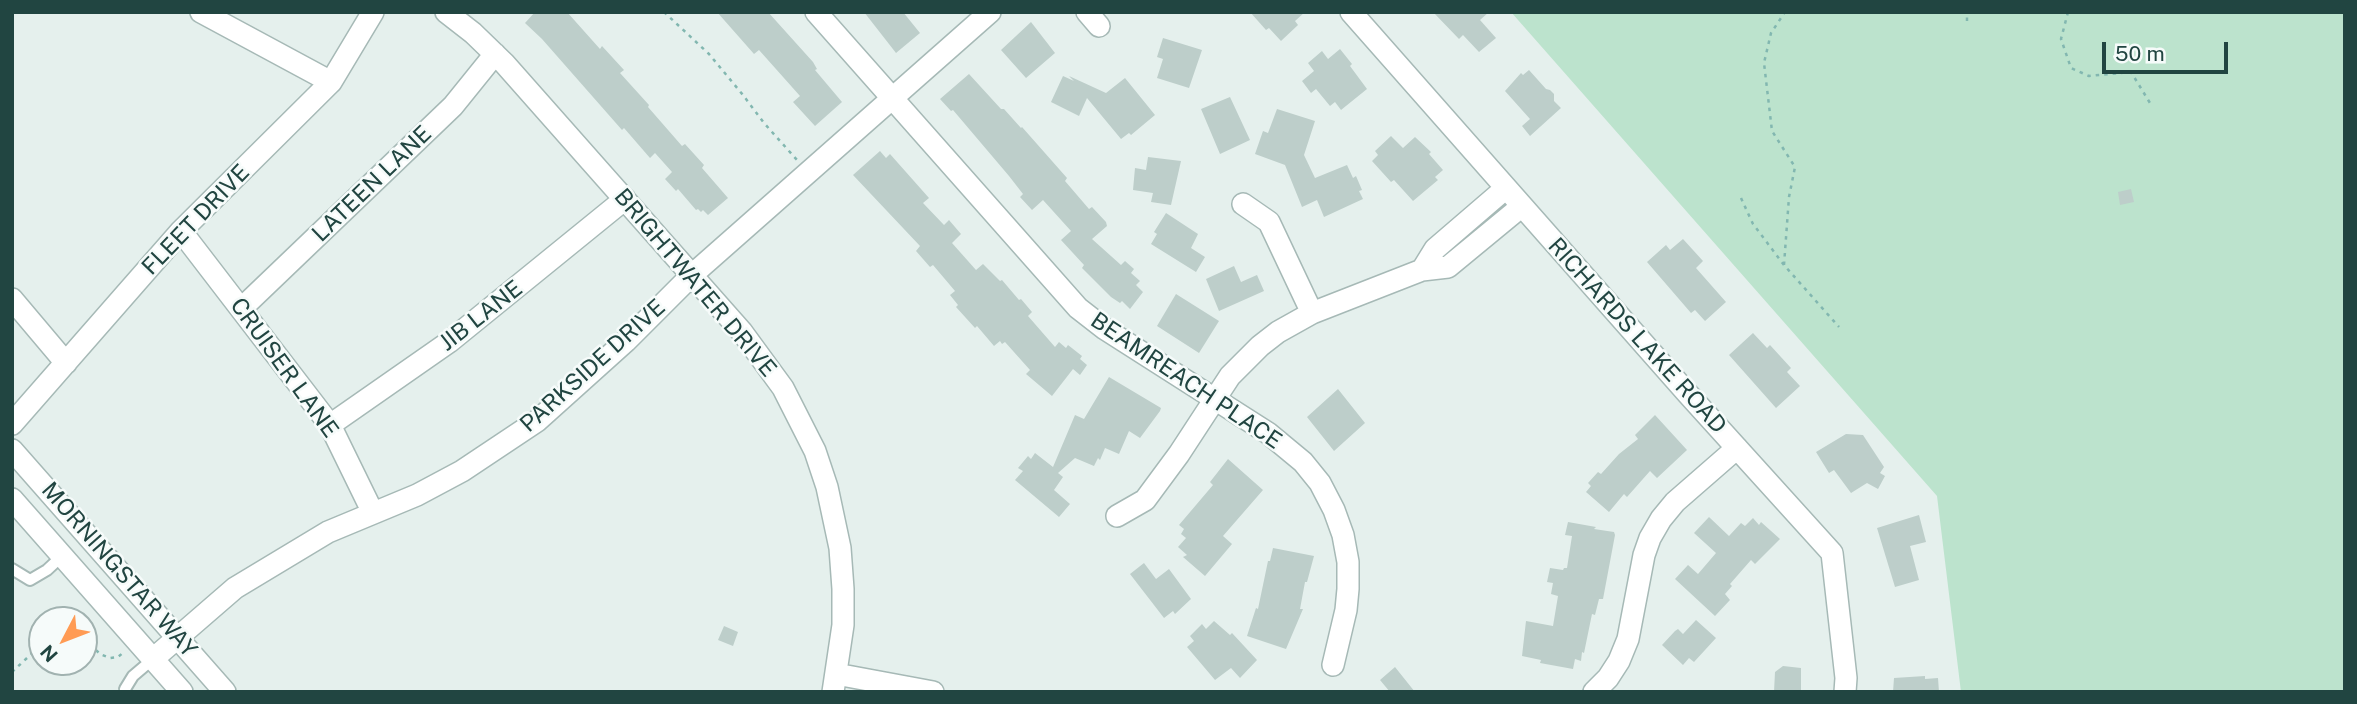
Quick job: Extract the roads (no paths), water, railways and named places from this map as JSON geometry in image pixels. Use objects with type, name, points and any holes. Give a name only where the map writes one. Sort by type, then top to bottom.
[{"type":"street","points":[[201,12],[331,82]]},
{"type":"street","name":"FLEET DRIVE","points":[[12,424],[181,231],[331,82],[373,12]]},
{"type":"street","name":"BRIGHTWATER DRIVE","points":[[446,12],[495,54],[692,275],[764,359],[801,419],[827,486],[840,548],[843,613],[834,683]]},
{"type":"street","name":"BEAMREACH PLACE","points":[[816,12],[1079,308],[1105,330],[1283,443],[1320,483],[1334,510],[1345,547],[1348,589],[1346,610],[1333,665]]},
{"type":"street","name":"PARKSIDE DRIVE","points":[[153,659],[235,588],[328,532],[417,495],[462,471],[537,421],[626,341],[692,275],[990,12]]},
{"type":"street","name":"RICHARDS LAKE ROAD","points":[[1351,12],[1832,553],[1846,678],[1845,692]]},
{"type":"street","name":"LATEEN LANE","points":[[242,308],[453,106],[495,54]]},
{"type":"street","points":[[1422,270],[1435,250],[1506,188]]},
{"type":"street","name":"JIB LANE","points":[[331,425],[449,342],[625,199]]},
{"type":"street","points":[[1243,204],[1269,222],[1312,313]]},
{"type":"street","points":[[1116,516],[1145,500],[1230,376],[1278,332],[1312,313],[1422,270],[1448,267],[1522,206]]},
{"type":"street","name":"CRUISER LANE","points":[[181,231],[331,425],[373,513]]},
{"type":"street","points":[[12,299],[66,363]]},
{"type":"street","points":[[1594,692],[1608,678],[1619,661],[1628,639],[1644,555],[1661,519],[1675,502],[1737,448]]},
{"type":"street","name":"MORNINGSTAR WAY","points":[[12,450],[225,692]]},
{"type":"street","name":"MORNINGSTAR WAY","points":[[12,499],[181,692]]},
{"type":"street","points":[[834,683],[933,692]]},
{"type":"lane","points":[[12,569],[30,580],[47,570],[62,556]]},
{"type":"lane","points":[[126,692],[125,689],[133,676],[153,659]]}]
